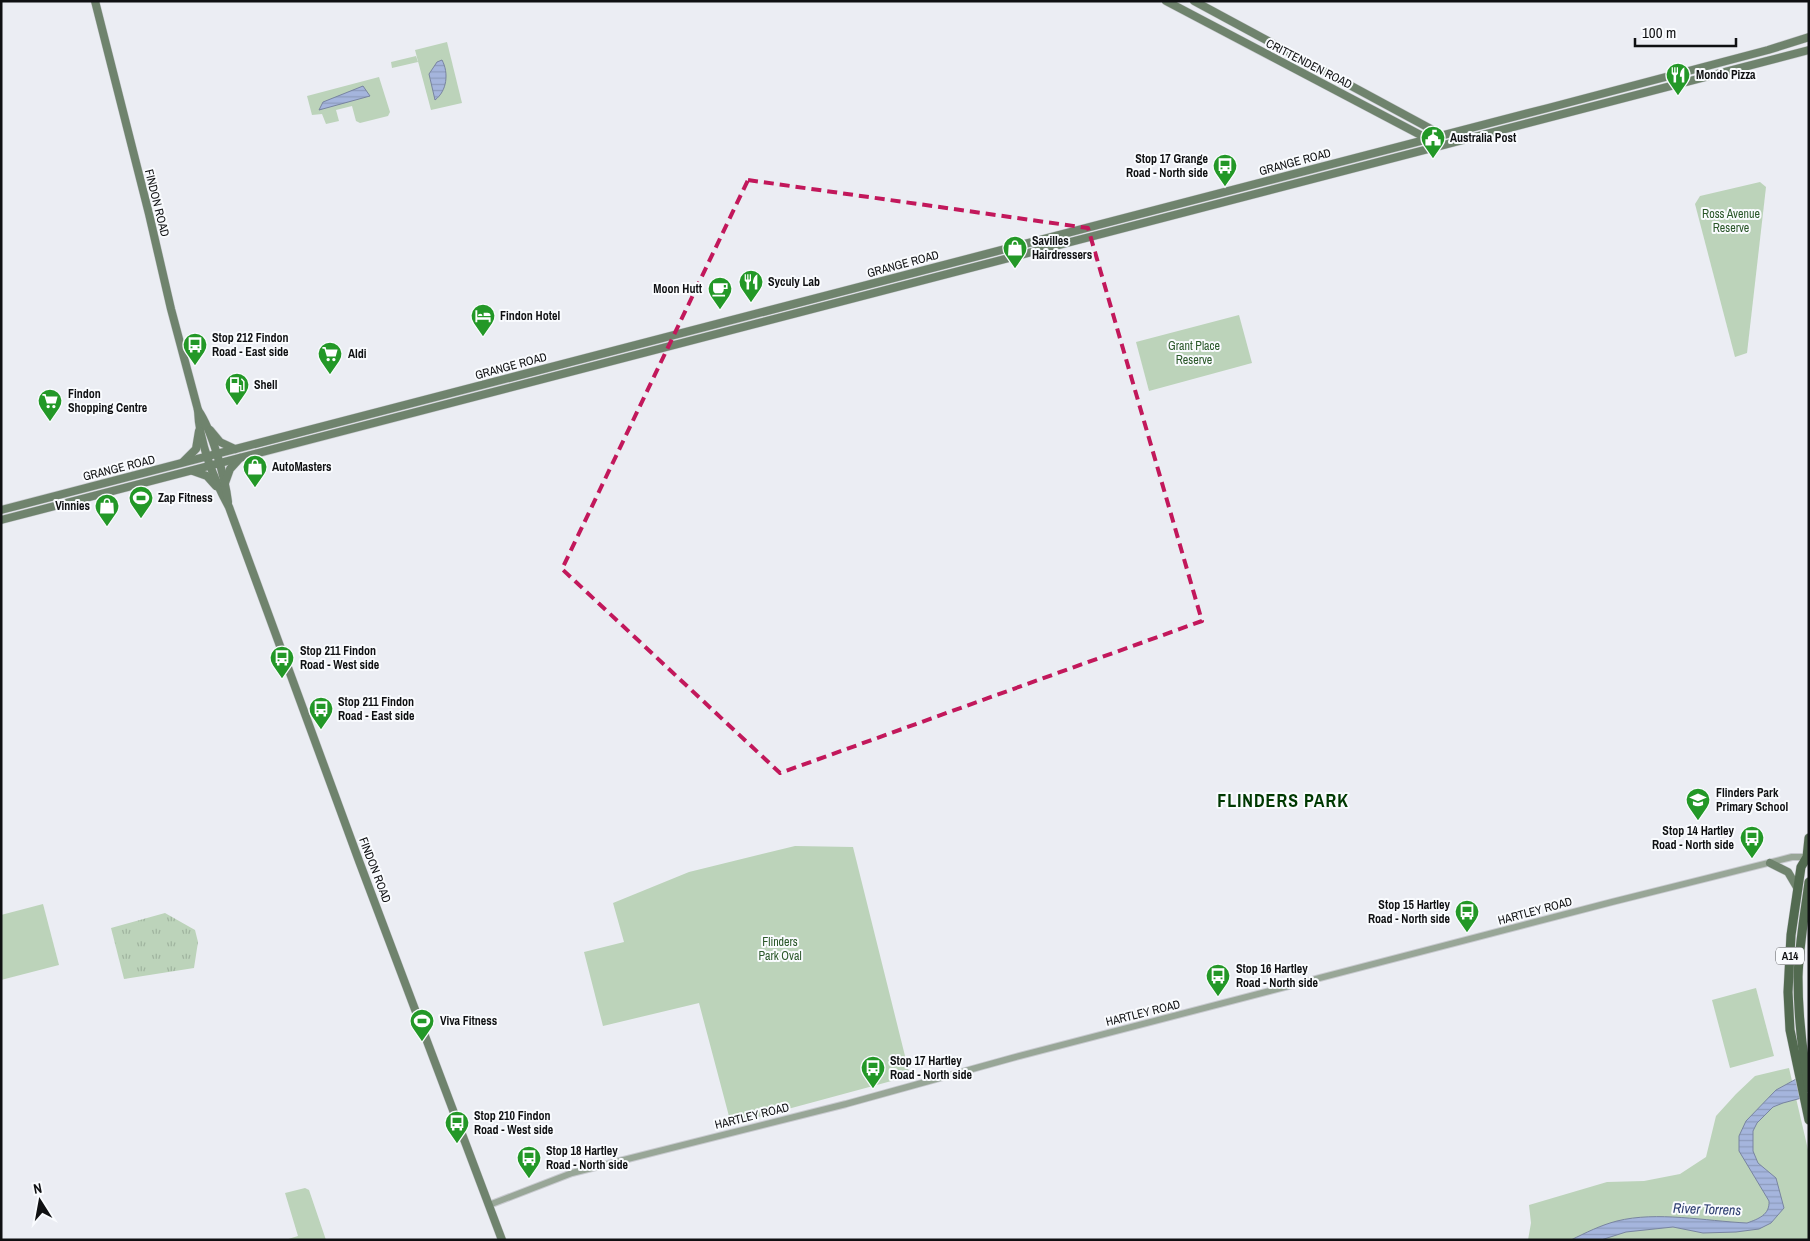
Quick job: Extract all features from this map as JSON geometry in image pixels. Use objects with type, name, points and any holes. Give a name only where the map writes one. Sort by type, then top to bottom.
[{"type":"main road","name":"FINDON ROAD","points":[[94,1],[149,214],[171,309],[198,410],[205,420],[204,427],[215,465],[358,857],[502,1240]]},
{"type":"main road","name":"CRITTENDEN ROAD","points":[[1166,1],[1429,138],[1440,146]]},
{"type":"main road","name":"CRITTENDEN ROAD","points":[[1194,1],[1442,135]]},
{"type":"main road","name":"GRANGE ROAD","points":[[1,510],[1768,50],[1809,37]]},
{"type":"main road","name":"GRANGE ROAD","points":[[1,520],[1809,50]]},
{"type":"main road","points":[[1404,145],[1411,136],[1409,128]]},
{"type":"main road","points":[[1440,146],[1442,135]]},
{"type":"main road","points":[[182,463],[196,449],[204,427],[220,442],[234,449]]},
{"type":"main road","points":[[193,471],[207,476],[222,485],[230,469],[240,458]]},
{"type":"main road","points":[[68,492],[74,502]]},
{"type":"main road","points":[[63,504],[68,492]]},
{"type":"main road","name":"A14","points":[[1809,838],[1808,859],[1801,867],[1792,935],[1788,992],[1790,1030],[1809,1120]]},
{"type":"main road","points":[[1770,863],[1788,872],[1798,890]]},
{"type":"main road","name":"A14","points":[[1809,882],[1798,975],[1800,1029],[1809,1088]]},
{"type":"street","name":"HARTLEY ROAD","points":[[489,1204],[572,1173],[846,1104],[1012,1058],[1619,900],[1792,857],[1808,859]]},
{"type":"highlighted area","points":[[748,180],[1088,228],[1202,621],[780,773],[562,569]]},
{"type":"green space","points":[[447,42],[462,103],[431,110],[415,50]]},
{"type":"green space","points":[[416,56],[418,62],[392,68],[391,62]]},
{"type":"green space","points":[[379,77],[390,112],[388,116],[360,123],[356,121],[352,106],[336,110],[339,121],[326,124],[322,114],[312,115],[307,96]]},
{"type":"green space","name":"Ross Avenue Reserve","points":[[1760,182],[1766,187],[1747,353],[1735,357],[1695,204],[1700,196]]},
{"type":"green space","name":"Grant Place Reserve","points":[[1239,315],[1252,363],[1149,391],[1136,342]]},
{"type":"green space","name":"Flinders Park Oval","points":[[795,846],[853,847],[910,1076],[736,1123],[730,1120],[699,1003],[603,1026],[584,952],[624,942],[613,903],[689,872]]},
{"type":"green space","points":[[43,904],[59,965],[1,980],[1,915]]},
{"type":"green space","points":[[165,913],[195,930],[198,942],[194,968],[124,979],[111,928]]},
{"type":"green space","points":[[1756,988],[1774,1056],[1730,1068],[1712,1000]]},
{"type":"green space","points":[[1789,1068],[1809,1154],[1809,1240],[1528,1240],[1531,1223],[1529,1205],[1607,1182],[1644,1181],[1680,1174],[1706,1157],[1716,1116],[1736,1094],[1755,1076]]},
{"type":"green space","points":[[305,1188],[309,1190],[326,1240],[285,1240],[298,1236],[285,1193]]},
{"type":"water","points":[[442,60],[446,70],[446,81],[442,92],[435,100],[429,74],[437,62]]},
{"type":"water","points":[[363,86],[370,96],[319,110],[323,102]]},
{"type":"water","name":"River Torrens","points":[[1809,1072],[1809,1096],[1773,1107],[1757,1123],[1753,1131],[1753,1151],[1758,1163],[1776,1178],[1784,1208],[1771,1223],[1759,1229],[1736,1232],[1703,1233],[1673,1227],[1626,1232],[1601,1240],[1571,1240],[1605,1225],[1632,1218],[1681,1217],[1747,1223],[1763,1216],[1768,1210],[1769,1201],[1739,1151],[1739,1136],[1746,1121],[1776,1090]]},
{"type":"place","name":"Mondo Pizza","points":[[1678,96]]},
{"type":"place","name":"Australia Post","points":[[1433,159]]},
{"type":"place","name":"Stop 17 Grange Road - North side","points":[[1225,187]]},
{"type":"place","name":"Savilles Hairdressers","points":[[1015,269]]},
{"type":"place","name":"Syculy Lab","points":[[751,303]]},
{"type":"place","name":"Moon Hutt","points":[[720,310]]},
{"type":"place","name":"Findon Hotel","points":[[483,337]]},
{"type":"place","name":"Stop 212 Findon Road - East side","points":[[195,366]]},
{"type":"place","name":"Aldi","points":[[330,375]]},
{"type":"place","name":"Shell","points":[[237,406]]},
{"type":"place","name":"Findon Shopping Centre","points":[[50,422]]},
{"type":"place","name":"AutoMasters","points":[[255,488]]},
{"type":"place","name":"Zap Fitness","points":[[141,519]]},
{"type":"place","name":"Vinnies","points":[[107,527]]},
{"type":"place","name":"Stop 211 Findon Road - West side","points":[[282,679]]},
{"type":"place","name":"Stop 211 Findon Road - East side","points":[[321,730]]},
{"type":"place","name":"Flinders Park Primary School","points":[[1698,821]]},
{"type":"place","name":"Stop 14 Hartley Road - North side","points":[[1752,859]]},
{"type":"place","name":"Stop 15 Hartley Road - North side","points":[[1467,933]]},
{"type":"place","name":"Stop 16 Hartley Road - North side","points":[[1218,997]]},
{"type":"place","name":"Viva Fitness","points":[[422,1042]]},
{"type":"place","name":"Stop 17 Hartley Road - North side","points":[[873,1089]]},
{"type":"place","name":"Stop 210 Findon Road - West side","points":[[457,1144]]},
{"type":"place","name":"Stop 18 Hartley Road - North side","points":[[529,1179]]},
{"type":"district","name":"FLINDERS PARK","points":[[1283,800]]}]
